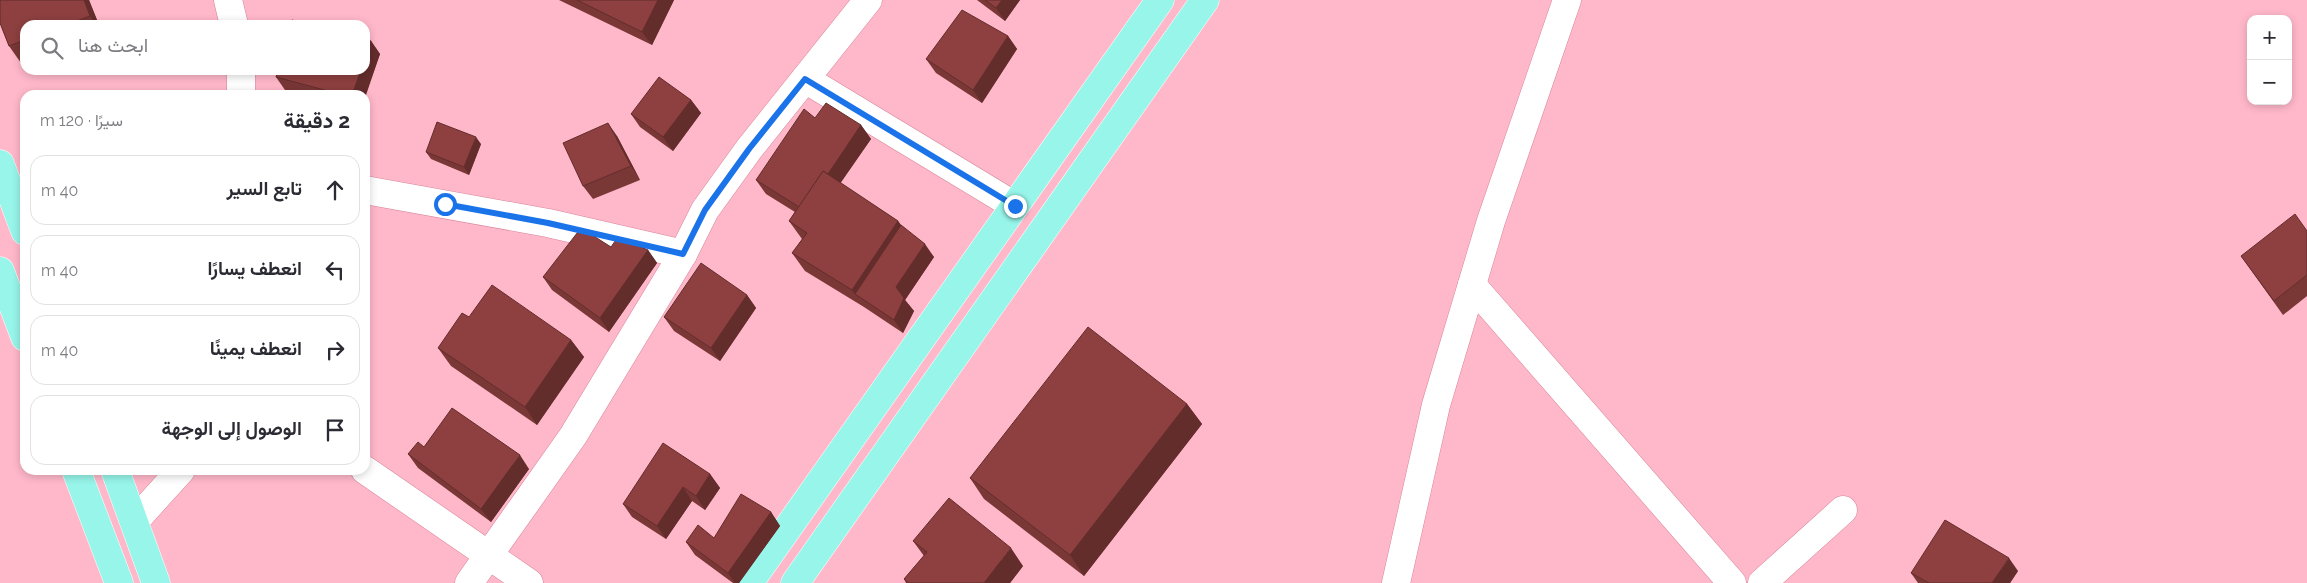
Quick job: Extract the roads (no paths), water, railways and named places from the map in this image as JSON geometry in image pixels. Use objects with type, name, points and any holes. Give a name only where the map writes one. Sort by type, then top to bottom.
[{"type":"main road","points":[[749,583],[1160,0]]},
{"type":"main road","points":[[796,583],[1205,0]]},
{"type":"main road","points":[[0,164],[20,217]]},
{"type":"main road","points":[[0,271],[20,324]]},
{"type":"main road","points":[[78,475],[118,583]]},
{"type":"main road","points":[[117,475],[156,583]]},
{"type":"street","points":[[228,0],[233,20]]},
{"type":"street","points":[[469,583],[573,436],[683,254],[705,210],[749,149],[868,0]]},
{"type":"street","points":[[1396,583],[1436,405],[1491,221],[1567,0]]},
{"type":"street","points":[[241,75],[242,90]]},
{"type":"street","points":[[805,79],[1015,206]]},
{"type":"street","points":[[370,191],[548,223],[683,254]]},
{"type":"street","points":[[1472,285],[1732,583]]},
{"type":"street","points":[[370,474],[529,583]]},
{"type":"street","points":[[134,522],[176,475]]},
{"type":"street","points":[[1762,583],[1844,510]]}]
